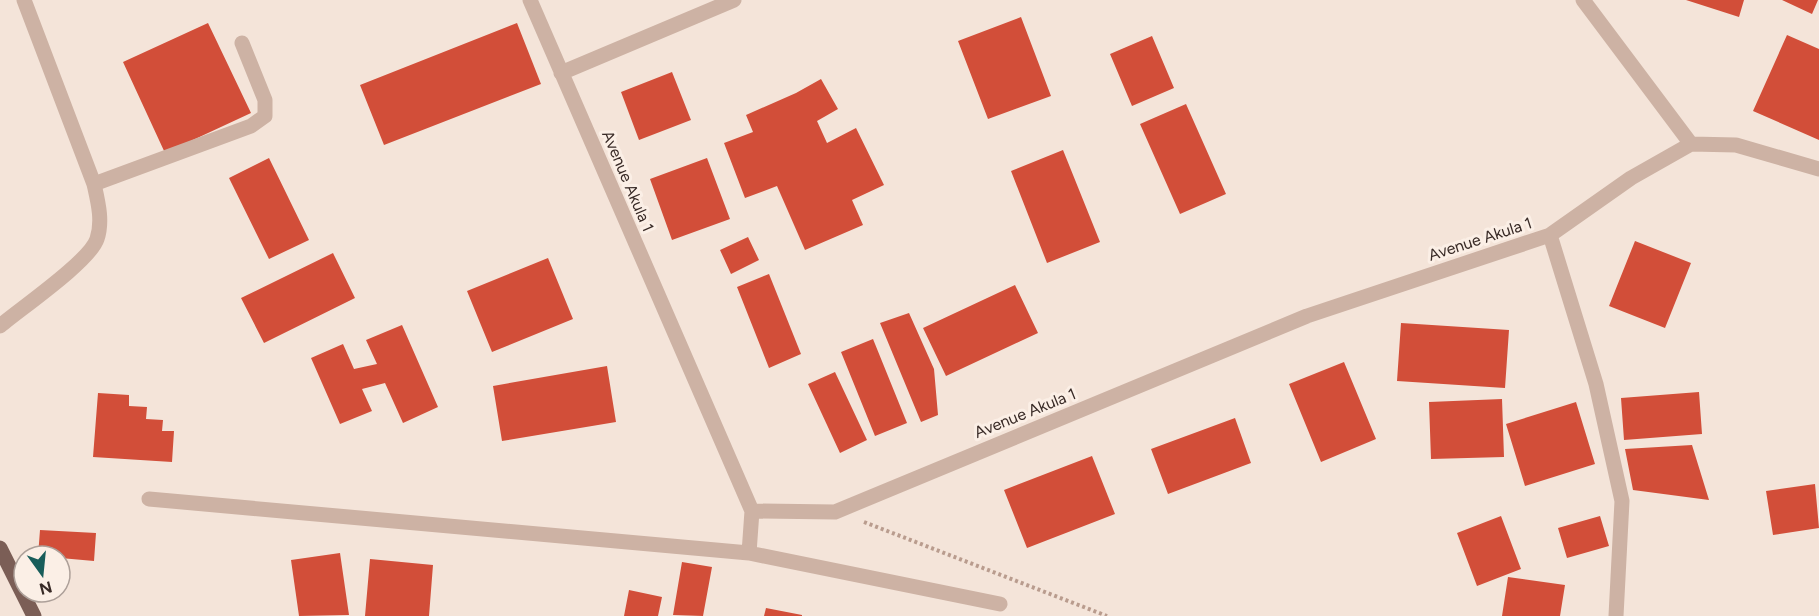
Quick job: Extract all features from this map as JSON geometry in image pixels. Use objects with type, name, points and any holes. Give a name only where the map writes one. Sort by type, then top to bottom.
[{"type":"main road","points":[[0,548],[34,616]]},
{"type":"street","points":[[0,326],[81,260],[97,240],[100,215],[94,184],[24,0]]},
{"type":"street","name":"Avenue Akula 1","points":[[530,0],[752,511],[835,512],[1307,316],[1550,235],[1631,178],[1691,144]]},
{"type":"street","points":[[561,73],[734,0]]},
{"type":"street","points":[[1583,0],[1691,144],[1736,145],[1819,169]]},
{"type":"street","points":[[94,184],[251,126],[265,116],[265,100],[242,44]]},
{"type":"street","points":[[1550,235],[1596,384],[1622,501],[1616,616]]},
{"type":"street","points":[[149,499],[749,553],[1000,604]]},
{"type":"street","points":[[749,553],[752,511]]},
{"type":"path","points":[[835,512],[1107,616]]},
{"type":"building","points":[[1686,0],[1744,0],[1739,17]]},
{"type":"building","points":[[1782,0],[1818,0],[1812,14]]},
{"type":"building","points":[[1021,17],[1051,96],[988,119],[958,41]]},
{"type":"building","points":[[208,23],[251,113],[165,153],[123,62]]},
{"type":"building","points":[[517,23],[541,84],[384,145],[360,85]]},
{"type":"building","points":[[1787,35],[1819,49],[1819,140],[1753,111]]},
{"type":"building","points":[[1152,36],[1174,88],[1132,106],[1110,54]]},
{"type":"building","points":[[672,72],[691,120],[639,140],[621,92]]},
{"type":"building","points":[[821,79],[838,109],[817,121],[827,143],[856,128],[884,185],[852,200],[863,225],[805,250],[777,186],[745,198],[724,143],[753,132],[746,115],[796,93]]},
{"type":"building","points":[[1186,104],[1226,194],[1180,214],[1140,124]]},
{"type":"building","points":[[1063,150],[1100,242],[1047,263],[1011,171]]},
{"type":"building","points":[[269,158],[309,240],[269,259],[229,178]]},
{"type":"building","points":[[707,158],[730,219],[672,240],[650,179]]},
{"type":"building","points":[[748,237],[759,260],[731,274],[720,250]]},
{"type":"building","points":[[1635,241],[1691,263],[1665,328],[1609,306]]},
{"type":"building","points":[[333,253],[355,298],[264,343],[241,298]]},
{"type":"building","points":[[548,258],[573,319],[492,352],[467,291]]},
{"type":"building","points":[[769,274],[801,354],[769,368],[737,287]]},
{"type":"building","points":[[1015,285],[1038,333],[946,376],[923,328]]},
{"type":"building","points":[[909,313],[934,369],[938,415],[921,422],[880,323]]},
{"type":"building","points":[[1401,323],[1509,330],[1505,388],[1397,381]]},
{"type":"building","points":[[402,325],[438,407],[403,423],[385,383],[362,389],[372,411],[340,424],[311,358],[343,344],[354,369],[377,364],[366,340]]},
{"type":"building","points":[[873,339],[907,423],[875,436],[841,352]]},
{"type":"building","points":[[1344,362],[1376,439],[1321,462],[1289,384]]},
{"type":"building","points":[[607,366],[616,422],[502,441],[493,386]]},
{"type":"building","points":[[835,372],[867,440],[840,453],[808,384]]},
{"type":"building","points":[[1699,392],[1702,434],[1624,440],[1621,398]]},
{"type":"building","points":[[98,393],[129,395],[129,406],[147,407],[146,419],[163,420],[162,431],[174,431],[172,462],[93,457]]},
{"type":"building","points":[[1502,399],[1504,457],[1431,459],[1429,402]]},
{"type":"building","points":[[1576,402],[1595,464],[1525,486],[1506,424]]},
{"type":"building","points":[[1235,418],[1251,463],[1168,494],[1151,449]]},
{"type":"building","points":[[1692,445],[1709,500],[1633,490],[1625,449]]},
{"type":"building","points":[[1092,456],[1115,514],[1027,548],[1004,490]]},
{"type":"building","points":[[1815,484],[1819,528],[1773,535],[1766,491]]},
{"type":"building","points":[[1501,516],[1521,569],[1477,586],[1457,533]]},
{"type":"building","points":[[1600,516],[1609,546],[1567,558],[1558,528]]},
{"type":"building","points":[[40,530],[96,533],[94,561],[72,559],[72,544],[39,544]]},
{"type":"building","points":[[340,553],[349,615],[299,616],[291,560]]},
{"type":"building","points":[[370,559],[433,565],[429,616],[365,616]]},
{"type":"building","points":[[682,562],[712,567],[703,616],[673,615]]},
{"type":"building","points":[[1508,577],[1565,585],[1560,616],[1502,616]]},
{"type":"building","points":[[629,590],[662,597],[658,616],[624,616]]},
{"type":"building","points":[[766,608],[802,615],[802,616],[764,616]]}]
